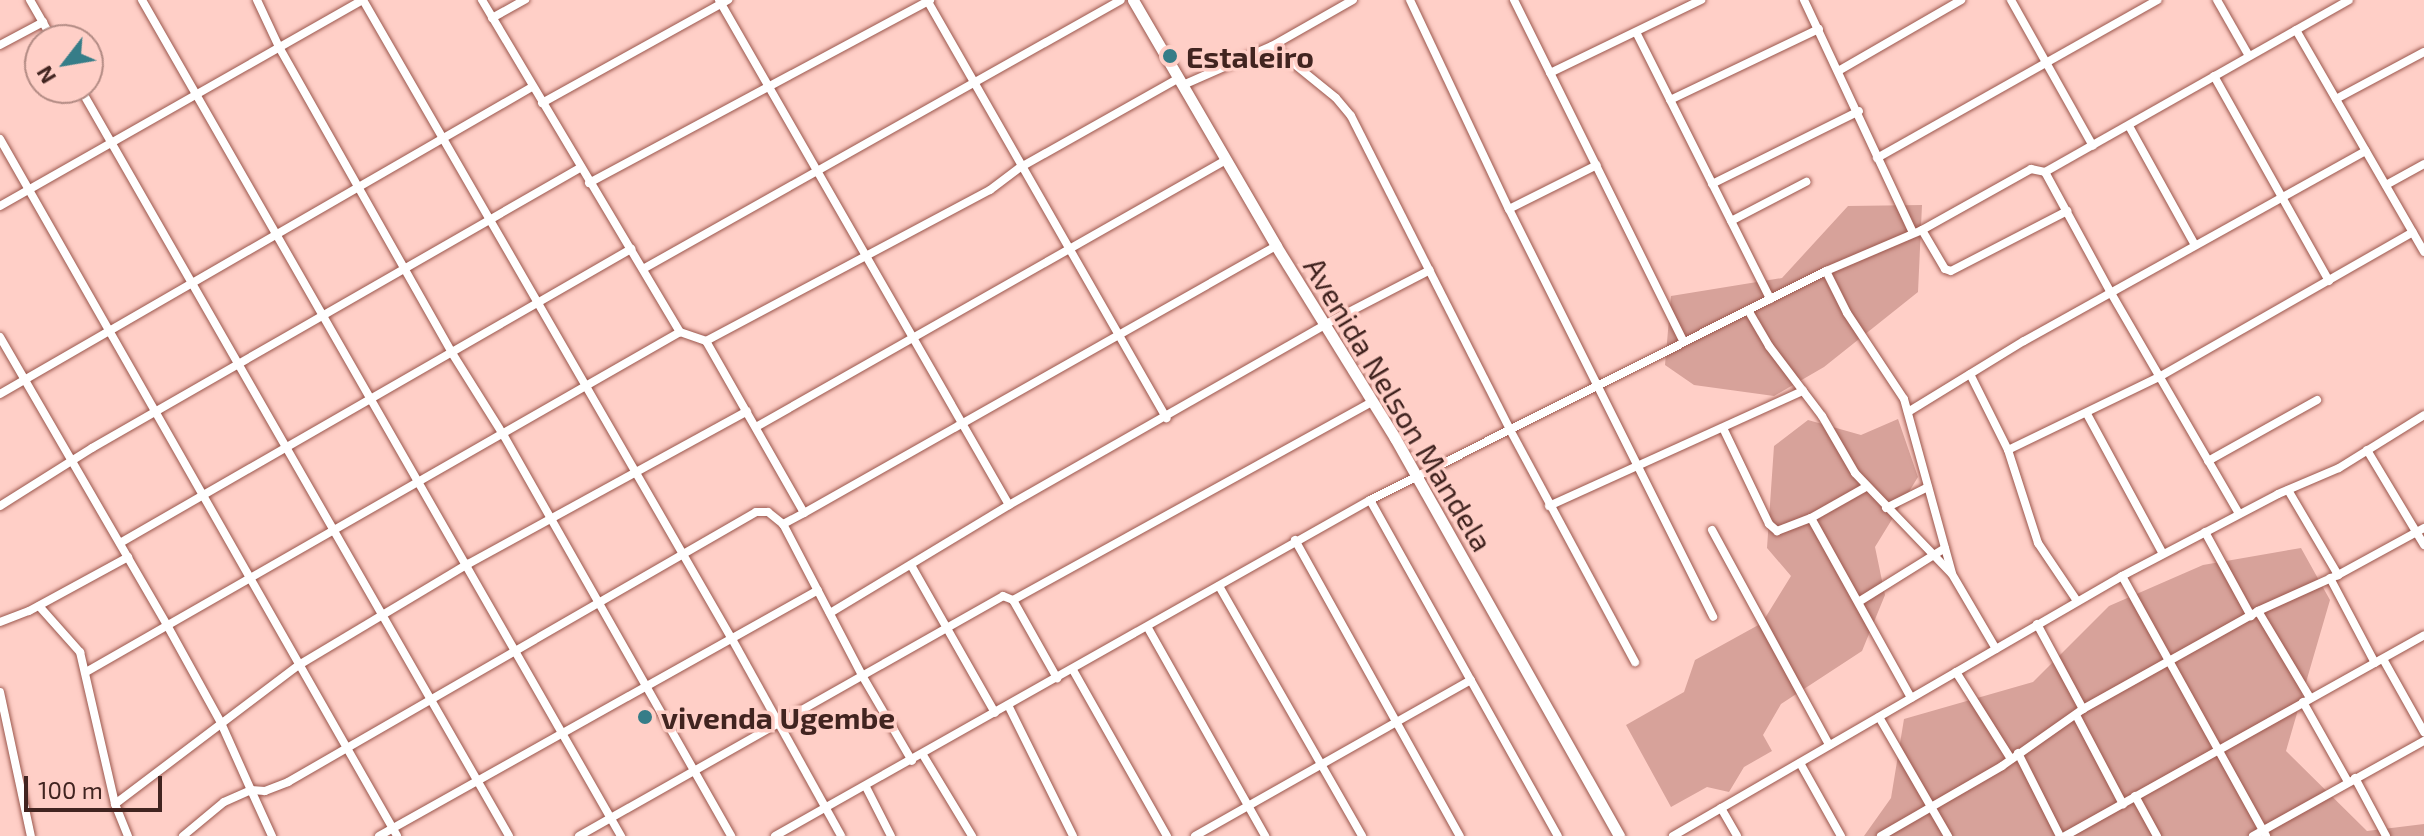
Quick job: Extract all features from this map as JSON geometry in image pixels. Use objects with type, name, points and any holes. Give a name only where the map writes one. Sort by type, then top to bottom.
[{"type":"street","points":[[0,45],[43,22],[30,0]]},
{"type":"street","points":[[142,0],[468,564],[621,836]]},
{"type":"street","points":[[257,0],[279,47],[452,353],[504,436],[731,836]]},
{"type":"street","points":[[0,206],[363,0],[684,554],[841,836]]},
{"type":"street","points":[[482,0],[680,332],[706,341],[804,513]]},
{"type":"street","points":[[492,18],[525,0]]},
{"type":"street","points":[[643,269],[974,86],[1121,0]]},
{"type":"street","name":"Avenida Nelson Mandela","points":[[1133,0],[1276,246],[1416,476],[1619,836]]},
{"type":"street","points":[[706,341],[990,190],[1021,167],[1181,82],[1272,46],[1353,0]]},
{"type":"street","points":[[1410,0],[1509,209],[1713,617]]},
{"type":"street","points":[[1514,0],[1683,341]]},
{"type":"street","points":[[1550,73],[1701,0]]},
{"type":"street","points":[[1804,0],[1859,111],[1877,158],[1917,231],[1945,269],[1951,271],[2067,211]]},
{"type":"street","points":[[1840,70],[1961,0]]},
{"type":"street","points":[[2011,0],[2093,146]]},
{"type":"street","points":[[1877,158],[2157,0]]},
{"type":"street","points":[[2217,0],[2249,56]]},
{"type":"street","points":[[775,836],[1370,500],[1683,341],[1826,271],[1917,231],[2031,169],[2045,172],[2349,0]]},
{"type":"street","points":[[542,103],[723,1],[767,88],[1009,505]]},
{"type":"street","points":[[589,183],[929,1],[974,86],[1166,418]]},
{"type":"street","points":[[1670,100],[1819,29]]},
{"type":"street","points":[[2296,30],[2424,252]]},
{"type":"street","points":[[1636,32],[1770,299]]},
{"type":"street","points":[[1272,46],[1336,98],[1351,116],[1549,506],[1635,662]]},
{"type":"street","points":[[2336,99],[2424,52]]},
{"type":"street","points":[[2214,76],[2279,197],[2329,281]]},
{"type":"street","points":[[0,394],[532,87]]},
{"type":"street","points":[[89,104],[509,836]]},
{"type":"street","points":[[1712,184],[1859,111]]},
{"type":"street","points":[[2129,126],[2195,245]]},
{"type":"street","points":[[0,139],[395,832]]},
{"type":"street","points":[[1908,412],[2279,197],[2366,151]]},
{"type":"street","points":[[756,427],[1226,160]]},
{"type":"street","points":[[2386,185],[2424,164]]},
{"type":"street","points":[[1509,209],[1597,165]]},
{"type":"street","points":[[0,506],[73,460],[580,168]]},
{"type":"street","points":[[2045,172],[2239,514]]},
{"type":"street","points":[[1731,221],[1806,182]]},
{"type":"street","points":[[2008,450],[2159,377],[2413,232]]},
{"type":"street","points":[[783,524],[1276,246]]},
{"type":"street","points":[[120,543],[372,401],[631,249]]},
{"type":"street","points":[[830,613],[1009,505],[1324,325],[1430,270]]},
{"type":"street","points":[[1826,271],[1847,313],[1895,381],[1908,412],[1952,574],[1996,649]]},
{"type":"street","points":[[1748,310],[1769,346],[1803,391],[1866,487],[1952,574]]},
{"type":"street","points":[[86,672],[504,436],[680,332]]},
{"type":"street","points":[[0,337],[221,723],[272,836]]},
{"type":"street","points":[[1970,374],[2008,450],[2038,543],[2077,601]]},
{"type":"street","points":[[1549,506],[1724,430],[1803,391]]},
{"type":"street","points":[[2208,461],[2317,400]]},
{"type":"street","points":[[579,836],[1000,597],[1013,600],[1372,402]]},
{"type":"street","points":[[115,804],[299,665],[468,564],[747,411]]},
{"type":"street","points":[[2087,414],[2163,554]]},
{"type":"street","points":[[1673,836],[2077,601],[2239,514],[2317,479],[2424,415]]},
{"type":"street","points":[[1724,430],[1772,528],[1781,531],[1811,518],[1866,487]]},
{"type":"street","points":[[2367,450],[2420,530],[2424,545]]},
{"type":"street","points":[[1886,508],[1928,487]]},
{"type":"street","points":[[2288,490],[2379,661],[2424,732]]},
{"type":"street","points":[[1370,500],[1558,836]]},
{"type":"street","points":[[183,836],[224,802],[251,790],[265,791],[281,786],[756,512],[768,512],[783,524],[863,677],[912,761]]},
{"type":"street","points":[[1811,518],[1860,601],[1911,698]]},
{"type":"street","points":[[1712,530],[1829,745]]},
{"type":"street","points":[[1881,836],[1932,809],[2080,712],[2168,661],[2254,613],[2334,576],[2420,530]]},
{"type":"street","points":[[2205,532],[2386,836]]},
{"type":"street","points":[[1295,540],[1460,836]]},
{"type":"street","points":[[1860,601],[1934,558],[1945,548]]},
{"type":"street","points":[[0,622],[39,606],[128,557]]},
{"type":"street","points":[[911,565],[995,713]]},
{"type":"street","points":[[2122,576],[2264,833]]},
{"type":"street","points":[[1219,586],[1362,836]]},
{"type":"street","points":[[379,836],[395,832],[476,781],[818,590]]},
{"type":"street","points":[[1013,600],[1057,678]]},
{"type":"street","points":[[39,606],[77,645],[86,672],[115,804],[128,836]]},
{"type":"street","points":[[2037,624],[2123,804]]},
{"type":"street","points":[[1148,628],[1265,836]]},
{"type":"street","points":[[1956,672],[2014,756],[2062,836],[2424,635]]},
{"type":"street","points":[[1073,670],[1167,836]]},
{"type":"street","points":[[1195,836],[1471,680]]},
{"type":"street","points":[[0,692],[31,836]]},
{"type":"street","points":[[1008,705],[1073,836]]},
{"type":"street","points":[[1879,717],[1948,836]]},
{"type":"street","points":[[2253,836],[2264,833],[2351,780],[2423,744]]},
{"type":"street","points":[[923,755],[972,836]]},
{"type":"street","points":[[1800,763],[1841,836]]},
{"type":"street","points":[[866,787],[891,836]]},
{"type":"street","points":[[2135,796],[2157,836]]},
{"type":"street","points":[[1721,808],[1737,836]]},
{"type":"shaded area","points":[[1922,205],[1918,292],[1824,367],[1774,396],[1694,385],[1665,365],[1671,296],[1782,278],[1848,206]]},
{"type":"shaded area","points":[[1898,419],[1918,477],[1875,547],[1885,595],[1862,651],[1781,704],[1763,735],[1772,751],[1744,767],[1729,792],[1707,787],[1671,807],[1626,725],[1684,692],[1695,660],[1762,623],[1791,576],[1767,548],[1774,446],[1808,420],[1861,435]]},
{"type":"shaded area","points":[[2301,548],[2330,600],[2286,751],[2367,831],[2424,824],[2424,836],[1864,836],[1891,798],[1904,719],[2033,682],[2109,606],[2203,565]]},
{"type":"place","name":"Estaleiro","points":[[1170,56]]},
{"type":"place","name":"vivenda Ugembe","points":[[645,717]]}]
